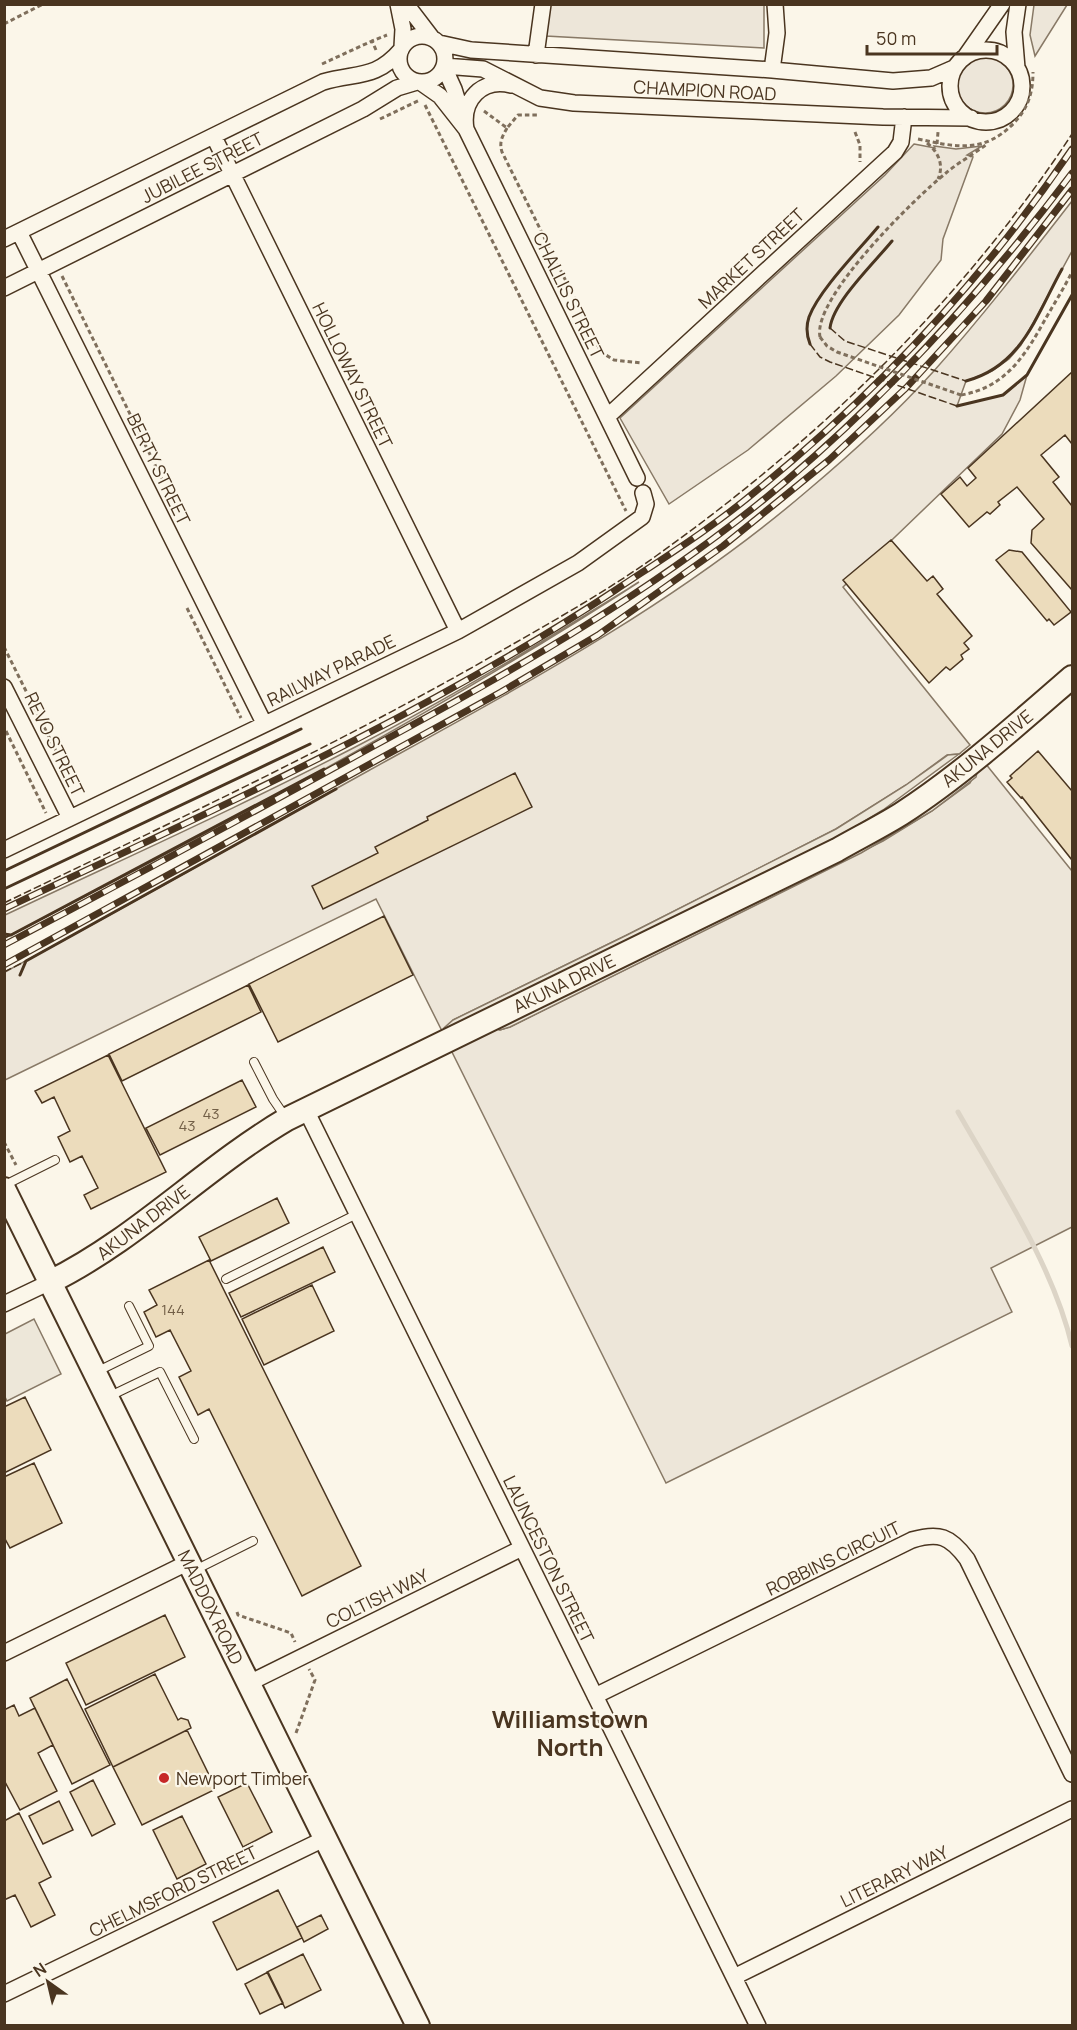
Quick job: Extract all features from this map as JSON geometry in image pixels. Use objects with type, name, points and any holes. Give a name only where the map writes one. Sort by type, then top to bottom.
[{"type":"street","points":[[398,4],[403,29],[399,60],[402,71],[407,77],[419,82],[435,79],[444,67],[445,54],[406,4]]},
{"type":"street","points":[[536,55],[543,4]]},
{"type":"street","points":[[772,70],[777,33],[775,4]]},
{"type":"street","points":[[1002,4],[959,62],[950,80],[951,97],[957,108],[971,118],[986,122],[995,120],[1012,109],[1021,92],[1025,67],[1014,32],[1018,4]]},
{"type":"street","points":[[401,48],[415,37],[436,40]]},
{"type":"street","name":"CHAMPION ROAD","points":[[436,40],[471,50],[906,81],[931,78],[959,62]]},
{"type":"street","name":"JUBILEE STREET","points":[[4,239],[324,82],[366,74],[382,66],[401,48]]},
{"type":"street","points":[[959,62],[980,50],[996,51],[1025,67]]},
{"type":"street","name":"CHAMPION ROAD","points":[[444,67],[483,69],[540,98],[574,103],[971,118]]},
{"type":"street","name":"CHALLIS STREET","points":[[444,67],[454,88],[466,129],[637,478]]},
{"type":"street","name":"JUBILEE STREET","points":[[4,288],[42,277],[232,174],[363,109],[392,91],[419,82]]},
{"type":"street","name":"CHALLIS STREET","points":[[419,82],[440,96],[466,129]]},
{"type":"street","points":[[466,129],[467,107],[481,88],[494,83],[512,85]]},
{"type":"street","name":"MARKET STREET","points":[[608,417],[892,155],[902,137],[904,117]]},
{"type":"street","name":"HOLLOWAY STREET","points":[[214,136],[458,631]]},
{"type":"street","name":"BERTY STREET","points":[[20,232],[264,723]]},
{"type":"street","name":"RAILWAY PARADE","points":[[4,850],[458,631],[578,563],[642,517],[646,504],[643,494]]},
{"type":"street","name":"AKUNA DRIVE","points":[[50,1282],[103,1253],[152,1218],[221,1162],[296,1114],[846,845],[900,814],[945,782],[1023,720],[1072,677]]},
{"type":"street","name":"REVO STREET","points":[[4,687],[70,818]]},
{"type":"street","name":"LAUNCESTON STREET","points":[[296,1114],[357,1214],[758,2025]]},
{"type":"street","name":"MADDOX ROAD","points":[[10,1184],[50,1282],[418,2025]]},
{"type":"street","points":[[4,1304],[50,1282]]},
{"type":"street","name":"ROBBINS CIRCUIT","points":[[595,1696],[912,1540],[927,1535],[943,1537],[957,1546],[967,1559],[1072,1774]]},
{"type":"street","name":"COLTISH WAY","points":[[249,1683],[522,1548]]},
{"type":"street","points":[[4,1653],[191,1566]]},
{"type":"street","name":"LITERARY WAY","points":[[734,1977],[1072,1809]]},
{"type":"street","name":"CHELMSFORD STREET","points":[[4,1994],[326,1838]]},
{"type":"lane","points":[[254,1062],[273,1099],[296,1114]]},
{"type":"lane","points":[[10,1184],[55,1160]]},
{"type":"lane","points":[[226,1279],[357,1214]]},
{"type":"lane","points":[[95,1372],[149,1346],[129,1306]]},
{"type":"lane","points":[[108,1398],[160,1372],[194,1439]]},
{"type":"lane","points":[[191,1566],[253,1541]]},
{"type":"path","points":[[4,24],[43,4]]},
{"type":"path","points":[[382,66],[372,41],[403,29]]},
{"type":"path","points":[[1025,67],[1030,101],[1019,117],[994,140],[961,162],[933,185],[885,233],[846,277],[822,315],[819,327],[820,337],[826,346],[837,352],[961,395],[993,385],[1013,369],[1029,348],[1072,272]]},
{"type":"path","points":[[392,91],[401,109]]},
{"type":"path","points":[[424,103],[440,96]]},
{"type":"path","points":[[380,119],[422,99],[627,512]]},
{"type":"path","points":[[507,128],[501,138],[502,152],[601,352],[614,360],[638,364],[648,361]]},
{"type":"path","points":[[855,132],[861,154],[860,164],[867,157]]},
{"type":"path","points":[[902,137],[967,146],[994,140]]},
{"type":"path","points":[[927,142],[936,151],[940,162],[940,174],[933,185]]},
{"type":"path","points":[[42,277],[61,274]]},
{"type":"path","points":[[4,647],[58,754]]},
{"type":"path","points":[[4,728],[46,813]]},
{"type":"path","points":[[4,1142],[10,1184]]},
{"type":"path","points":[[236,1610],[238,1615],[291,1633],[315,1680],[296,1733]]},
{"type":"shaded area","points":[[549,5],[764,5],[764,48],[546,36]]},
{"type":"shaded area","points":[[1034,5],[1067,5],[1035,56],[1030,35]]},
{"type":"shaded area","points":[[985,57],[996,59],[1005,65],[1011,74],[1013,85],[1011,96],[1005,105],[996,111],[985,113],[974,111],[965,105],[959,96],[957,85],[959,74],[965,65],[974,59]]},
{"type":"shaded area","points":[[914,144],[956,149],[982,146],[967,155],[973,157],[943,239],[941,260],[899,315],[836,376],[748,450],[669,504],[620,418],[885,175]]},
{"type":"shaded area","points":[[1072,201],[1072,251],[1021,345],[1009,359],[992,371],[966,381],[957,406],[1003,395],[1027,375],[1020,400],[1002,434],[843,587],[970,745],[959,754],[947,755],[906,785],[836,829],[453,1020],[443,1033],[376,899],[5,1080],[5,972],[539,676],[650,608],[704,571],[807,491],[903,404],[969,330]]},
{"type":"shaded area","points":[[639,582],[485,678],[326,768],[5,938],[5,915],[228,810],[361,744],[467,686]]},
{"type":"shaded area","points":[[959,754],[883,810],[845,833],[443,1033],[444,1028],[453,1020],[836,829],[906,785],[948,755]]},
{"type":"shaded area","points":[[985,763],[1072,871],[1072,1227],[991,1268],[1012,1312],[666,1483],[450,1048],[491,1027],[500,1030],[510,1027],[883,841],[932,811],[970,783],[978,768]]},
{"type":"shaded area","points":[[978,768],[976,777],[932,811],[861,853],[510,1027],[500,1030],[491,1027]]},
{"type":"shaded area","points":[[34,1319],[61,1374],[7,1401],[4,1395],[5,1334]]},
{"type":"building","points":[[1072,372],[1072,444],[1065,435],[1041,455],[1059,477],[1053,482],[1072,506],[1072,590],[1031,543],[1032,530],[1044,519],[1017,487],[998,502],[1000,505],[990,514],[987,512],[969,527],[941,494],[960,477],[967,486],[976,478],[968,468]]},
{"type":"building","points":[[891,540],[927,581],[933,576],[943,589],[937,594],[972,636],[964,643],[969,649],[961,655],[963,659],[950,670],[946,667],[929,683],[843,580]]},
{"type":"building","points":[[1009,550],[1022,552],[1071,612],[1054,625],[1049,619],[1047,621],[996,560]]},
{"type":"building","points":[[1038,751],[1072,791],[1072,860],[1022,797],[1007,782],[1012,778],[1010,776]]},
{"type":"building","points":[[515,773],[532,807],[323,909],[312,886],[378,853],[375,847],[428,820],[427,817]]},
{"type":"building","points":[[384,916],[413,975],[278,1042],[249,984]]},
{"type":"building","points":[[248,985],[261,1012],[122,1081],[109,1054]]},
{"type":"building","points":[[108,1055],[166,1172],[91,1209],[84,1195],[98,1188],[82,1156],[70,1162],[58,1137],[70,1131],[54,1097],[42,1103],[35,1091]]},
{"type":"building","points":[[242,1080],[256,1107],[160,1155],[146,1128]]},
{"type":"building","points":[[277,1198],[289,1223],[211,1261],[199,1237]]},
{"type":"building","points":[[323,1247],[335,1272],[241,1317],[229,1293]]},
{"type":"building","points":[[209,1260],[361,1566],[302,1596],[209,1409],[198,1415],[179,1377],[191,1371],[170,1330],[156,1337],[144,1312],[157,1305],[149,1290]]},
{"type":"building","points":[[312,1285],[334,1331],[264,1365],[242,1319]]},
{"type":"building","points":[[25,1397],[51,1450],[4,1473],[4,1407]]},
{"type":"building","points":[[34,1463],[62,1523],[10,1548],[4,1537],[4,1477]]},
{"type":"building","points":[[165,1615],[185,1657],[86,1705],[66,1663]]},
{"type":"building","points":[[155,1674],[178,1720],[181,1718],[188,1720],[191,1728],[113,1767],[85,1709]]},
{"type":"building","points":[[67,1679],[110,1765],[72,1784],[30,1698]]},
{"type":"building","points":[[14,1705],[19,1716],[35,1708],[53,1745],[38,1753],[57,1791],[20,1810],[4,1780],[4,1710]]},
{"type":"building","name":"Newport Timber","points":[[187,1730],[216,1789],[142,1825],[113,1767]]},
{"type":"building","points":[[93,1780],[115,1824],[92,1836],[70,1792]]},
{"type":"building","points":[[247,1783],[272,1832],[243,1847],[218,1797]]},
{"type":"building","points":[[59,1801],[73,1830],[43,1844],[29,1816]]},
{"type":"building","points":[[19,1813],[51,1877],[39,1883],[55,1915],[31,1927],[15,1895],[4,1900],[4,1821]]},
{"type":"building","points":[[182,1816],[206,1864],[177,1879],[153,1830]]},
{"type":"building","points":[[278,1890],[302,1938],[237,1970],[213,1922]]},
{"type":"building","points":[[321,1915],[328,1929],[304,1942],[297,1927]]},
{"type":"building","points":[[303,1954],[321,1990],[285,2008],[267,1972]]},
{"type":"building","points":[[268,1972],[283,2003],[260,2014],[245,1984]]},
{"type":"waterway","points":[[958,1112],[1038,1255],[1052,1285],[1072,1346]]},
{"type":"railway","points":[[4,909],[237,799],[467,680],[614,591],[704,530],[739,505],[801,453],[844,414],[927,331],[1003,243],[1072,149]]},
{"type":"railway","points":[[4,945],[233,823],[478,688],[585,625],[688,557],[786,481],[902,373],[973,296],[1072,173]]},
{"type":"railway","points":[[4,965],[501,692],[598,635],[723,546],[829,460],[906,388],[986,301],[1072,190]]},
{"type":"fence","points":[[4,903],[255,782],[379,718],[560,617],[656,556],[774,465],[884,364],[984,254],[1072,134]]},
{"type":"fence","points":[[830,328],[845,341],[966,381]]},
{"type":"fence","points":[[810,344],[820,357],[830,362],[957,406]]},
{"type":"fence","points":[[4,938],[11,935]]},
{"type":"fence","points":[[4,972],[26,961]]},
{"type":"wall","points":[[810,344],[807,327],[814,306],[830,283],[878,227]]},
{"type":"wall","points":[[830,328],[846,295],[892,241]]},
{"type":"wall","points":[[966,381],[985,374],[1001,364],[1014,351],[1035,321],[1062,269]]},
{"type":"wall","points":[[957,406],[1003,395],[1027,375],[1072,295]]},
{"type":"wall","points":[[4,871],[301,729]]},
{"type":"wall","points":[[4,889],[310,744]]},
{"type":"wall","points":[[4,934],[11,935],[324,769]]},
{"type":"wall","points":[[20,975],[26,961],[336,789]]},
{"type":"place","name":"Newport Timber","points":[[164,1778]]},
{"type":"district","name":"Williamstown North","points":[[570,1732]]}]
